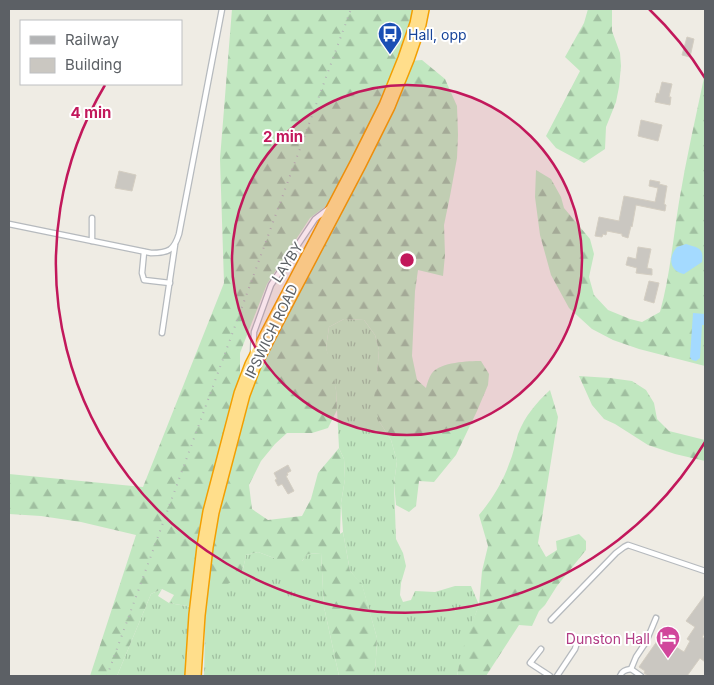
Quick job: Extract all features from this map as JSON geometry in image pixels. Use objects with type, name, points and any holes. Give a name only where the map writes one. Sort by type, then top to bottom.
[{"type":"highway","name":"IPSWICH ROAD","points":[[193,676],[200,586],[211,512],[242,394],[253,365],[290,291],[392,95],[418,24],[421,9]]},
{"type":"lane","points":[[162,334],[175,245],[180,234],[222,9]]},
{"type":"lane","points":[[92,218],[92,241]]},
{"type":"lane","points":[[9,224],[144,252],[166,252],[175,245]]},
{"type":"lane","points":[[144,252],[142,273],[144,280],[170,283]]},
{"type":"lane","points":[[551,620],[624,546],[628,545],[705,571]]},
{"type":"lane","points":[[631,669],[646,642],[656,618]]},
{"type":"lane","points":[[557,676],[575,649],[578,639]]},
{"type":"lane","points":[[541,649],[530,663],[550,676]]},
{"type":"lane","points":[[620,676],[624,671],[631,669]]},
{"type":"lane","points":[[631,669],[641,676]]},
{"type":"green space","points":[[232,9],[415,9],[412,23],[386,95],[334,200],[310,218],[267,284],[240,353],[240,386],[192,607],[169,603],[174,595],[162,589],[151,594],[117,676],[90,676],[136,535],[81,522],[41,516],[9,514],[9,474],[143,487],[224,283],[220,159]]},
{"type":"green space","points":[[588,9],[612,9],[612,31],[620,53],[621,66],[616,102],[606,127],[605,149],[584,163],[556,148],[546,136],[580,71],[565,57],[584,23]]},
{"type":"green space","points":[[422,60],[445,79],[457,106],[458,135],[457,158],[444,225],[445,255],[443,276],[418,270],[415,291],[412,356],[417,380],[426,388],[432,373],[436,369],[448,364],[469,361],[481,361],[489,374],[488,385],[456,455],[434,482],[419,481],[416,506],[409,512],[396,505],[394,483],[397,461],[391,440],[379,421],[374,398],[379,350],[375,335],[364,320],[344,319],[329,327],[326,348],[332,366],[337,410],[328,428],[312,433],[287,433],[261,461],[249,485],[252,509],[268,520],[302,516],[311,499],[318,473],[339,448],[344,459],[345,479],[341,503],[340,534],[343,532],[350,571],[362,584],[377,638],[375,676],[339,676],[324,607],[321,553],[308,554],[302,561],[302,576],[278,573],[274,558],[258,552],[246,555],[243,569],[237,577],[217,589],[206,582],[209,549],[248,386],[410,61]]},
{"type":"green space","points":[[705,73],[705,366],[639,349],[613,340],[592,329],[569,308],[551,275],[540,235],[535,197],[536,170],[551,179],[561,197],[564,208],[590,239],[594,254],[589,277],[594,295],[608,310],[642,322],[660,312],[669,271],[685,170]]},
{"type":"green space","points":[[344,319],[364,320],[375,335],[379,350],[377,374],[379,421],[391,440],[397,461],[394,483],[396,539],[403,553],[406,566],[400,595],[403,602],[411,600],[415,591],[435,592],[455,586],[471,586],[479,605],[469,631],[457,676],[375,676],[377,638],[362,585],[350,571],[343,532],[341,503],[345,479],[344,459],[339,448],[336,390],[326,348],[329,327]]},
{"type":"green space","points":[[579,376],[632,381],[646,390],[654,403],[657,419],[669,431],[705,440],[705,461],[648,445],[604,419],[592,405]]},
{"type":"green space","points":[[550,390],[558,417],[538,543],[546,557],[557,550],[556,541],[579,534],[586,541],[586,550],[539,611],[532,626],[519,625],[486,676],[457,676],[461,655],[479,605],[482,571],[488,546],[479,515],[503,478],[524,421]]},
{"type":"green space","points":[[258,552],[274,558],[302,575],[302,561],[308,554],[321,553],[324,607],[339,676],[204,676],[206,582],[243,569],[246,555]]},
{"type":"green space","points":[[162,589],[158,596],[169,603],[192,607],[187,676],[117,676],[151,594]]},
{"type":"water","points":[[686,244],[700,249],[702,262],[684,274],[675,270],[671,259],[677,247]]},
{"type":"water","points":[[693,313],[705,314],[705,325],[702,325],[700,358],[696,361],[690,357]]},
{"type":"building","points":[[687,37],[694,39],[690,57],[682,55]]},
{"type":"building","points":[[662,82],[672,84],[669,97],[671,97],[670,105],[655,102]]},
{"type":"building","points":[[641,120],[662,125],[658,141],[638,136]]},
{"type":"building","points":[[119,171],[136,175],[132,191],[115,188]]},
{"type":"building","points":[[650,180],[667,186],[664,204],[666,205],[665,211],[636,205],[628,238],[622,236],[622,234],[607,231],[606,235],[603,234],[602,237],[595,236],[599,217],[619,221],[624,196],[655,202],[658,188],[649,186]]},
{"type":"building","points":[[638,247],[651,249],[647,268],[652,269],[652,275],[636,273],[637,268],[626,265],[628,257],[636,259]]},
{"type":"building","points":[[649,281],[659,283],[654,303],[644,300]]},
{"type":"building","points":[[288,465],[291,471],[286,476],[294,491],[288,494],[282,484],[278,486],[274,473]]},
{"type":"building","name":"Dunston Hall","points":[[705,595],[705,633],[702,637],[705,639],[705,662],[700,658],[687,676],[648,676],[639,667],[660,637],[684,652],[690,641],[687,639],[695,627],[686,621]]},
{"type":"railway","points":[[107,676],[351,9]]},
{"type":"place","name":"Hall, opp","points":[[390,55]]},
{"type":"place","name":"Dunston Hall","points":[[668,659]]}]
